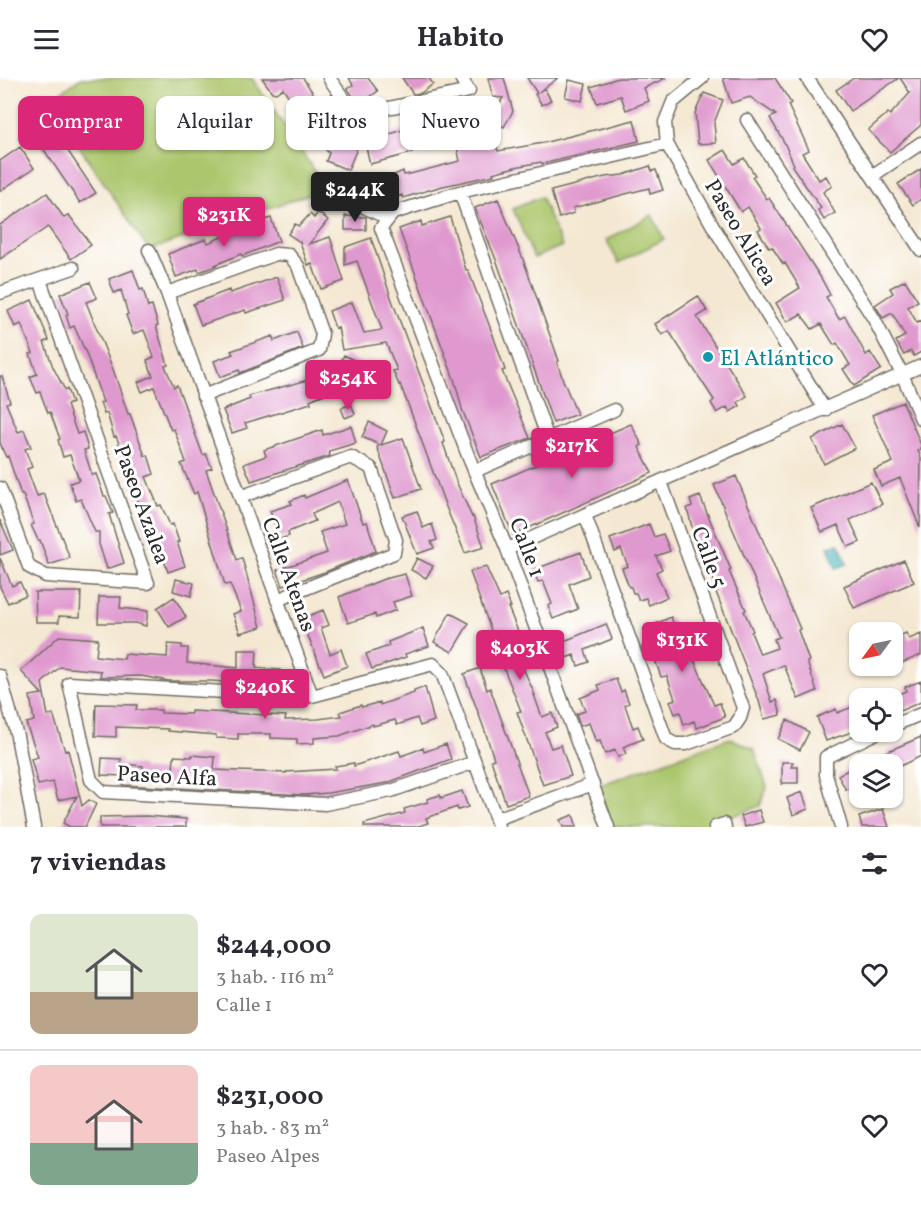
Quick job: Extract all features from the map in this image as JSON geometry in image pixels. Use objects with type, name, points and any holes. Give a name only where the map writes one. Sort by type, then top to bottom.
[{"type":"street","points":[[329,78],[354,115],[469,91],[461,78]]},
{"type":"street","points":[[342,196],[387,218],[393,213],[460,192],[667,144],[665,122],[673,102],[702,78]]},
{"type":"street","points":[[811,80],[921,250]]},
{"type":"street","points":[[747,120],[874,319],[921,419]]},
{"type":"street","points":[[872,176],[921,143]]},
{"type":"street","name":"Paseo Alicea","points":[[667,144],[713,226],[825,410]]},
{"type":"street","points":[[460,192],[548,439]]},
{"type":"street","name":"Calle 1","points":[[387,218],[381,228],[507,549],[608,827]]},
{"type":"street","name":"Calle Atenas","points":[[149,250],[167,293],[312,696]]},
{"type":"street","points":[[167,293],[276,254],[289,255],[298,266],[322,334],[319,350],[203,396]]},
{"type":"street","points":[[0,293],[73,268]]},
{"type":"street","name":"Paseo Azalea","points":[[0,488],[29,567],[46,576],[148,583],[40,279]]},
{"type":"street","points":[[507,549],[921,366]]},
{"type":"street","points":[[475,471],[614,410]]},
{"type":"street","points":[[240,497],[351,457],[371,468],[396,540],[394,553],[277,600]]},
{"type":"street","name":"Calle 5","points":[[585,515],[666,739],[675,744],[686,744],[734,727],[743,708],[661,482]]},
{"type":"street","points":[[312,696],[433,664],[442,673],[497,823],[593,784]]},
{"type":"street","points":[[0,676],[17,736],[34,827]]},
{"type":"street","name":"Paseo Alfa","points":[[312,696],[69,683],[91,780],[103,792],[325,804],[391,791],[475,762]]},
{"type":"street","points":[[903,721],[921,714]]},
{"type":"street","points":[[841,827],[826,775],[826,757],[857,742]]},
{"type":"street","points":[[715,827],[724,824],[725,827]]},
{"type":"green space","points":[[81,78],[252,78],[264,96],[156,96],[156,150],[274,150],[274,111],[286,129],[286,150],[300,150],[326,188],[149,250],[82,150],[144,150],[144,96],[57,95]]},
{"type":"green space","points":[[541,197],[562,246],[534,258],[513,209]]},
{"type":"green space","points":[[652,215],[664,239],[619,263],[606,240]]},
{"type":"green space","points":[[730,738],[754,749],[767,787],[760,806],[703,827],[612,827],[597,786]]},
{"type":"water","points":[[839,543],[847,564],[836,568],[828,547]]},
{"type":"building","points":[[262,78],[303,78],[315,96],[288,96],[283,88],[276,93],[272,92]]},
{"type":"building","points":[[349,78],[368,78],[378,91],[371,96],[353,96],[347,88],[353,85]]},
{"type":"building","points":[[402,78],[429,78],[433,84],[421,93],[413,94]]},
{"type":"building","points":[[488,78],[504,78],[513,111],[504,127],[501,125],[503,98],[493,96]]},
{"type":"building","points":[[527,78],[558,78],[544,88],[551,100],[542,105]]},
{"type":"building","points":[[618,78],[666,78],[644,88],[649,101],[626,110],[621,96],[597,103],[591,87]]},
{"type":"building","points":[[723,78],[775,78],[791,103],[788,105],[809,150],[802,153],[819,180],[826,176],[832,186],[823,192],[835,213],[824,220],[818,210],[821,208],[792,166],[794,165],[784,142],[770,118],[776,115],[750,97],[731,103]]},
{"type":"building","points":[[854,78],[899,78],[850,111],[836,90]]},
{"type":"building","points":[[900,78],[921,78],[921,125],[890,152],[868,130],[888,113],[890,115],[910,93]]},
{"type":"building","points":[[569,80],[586,84],[582,101],[565,97]]},
{"type":"building","points":[[704,93],[723,100],[714,123],[716,143],[698,144],[695,113]]},
{"type":"building","points":[[634,120],[639,141],[542,164],[541,162],[515,167],[493,173],[494,175],[439,187],[403,198],[402,195],[386,202],[378,182],[403,171],[404,175],[410,174],[460,161],[458,150],[498,151],[543,143]]},
{"type":"building","points":[[400,131],[400,150],[411,150],[412,153],[370,164],[367,150],[388,150],[388,135]]},
{"type":"building","points":[[18,148],[22,150],[34,168],[0,191],[0,161]]},
{"type":"building","points":[[44,150],[67,150],[96,193],[80,203]]},
{"type":"building","points":[[326,150],[356,150],[348,170],[326,161],[329,153]]},
{"type":"building","points":[[725,150],[734,164],[744,158],[755,175],[752,177],[767,199],[769,198],[821,278],[830,295],[826,297],[839,319],[845,316],[866,355],[870,352],[881,369],[854,386],[843,369],[850,365],[837,343],[834,345],[821,324],[812,329],[801,314],[787,322],[776,303],[800,288],[785,263],[783,264],[772,247],[769,248],[758,230],[761,228],[748,207],[741,212],[709,160]]},
{"type":"building","points":[[650,166],[652,171],[656,170],[663,190],[650,194],[649,188],[573,208],[574,213],[559,218],[551,191],[605,177],[623,175]]},
{"type":"building","points":[[921,169],[921,199],[913,205],[898,184]]},
{"type":"building","points":[[362,189],[379,199],[377,204],[358,195]]},
{"type":"building","points":[[47,193],[64,218],[69,215],[91,245],[71,259],[48,227],[0,259],[0,225]]},
{"type":"building","points":[[498,199],[523,259],[559,361],[557,362],[563,380],[577,414],[553,423],[497,262],[475,208]]},
{"type":"building","points":[[318,212],[328,220],[309,244],[330,237],[344,281],[321,289],[312,264],[308,265],[300,242],[288,234],[295,224],[299,226],[310,214],[314,218]]},
{"type":"building","points":[[345,216],[366,217],[366,230],[345,230]]},
{"type":"building","points":[[450,217],[466,270],[468,270],[505,370],[502,371],[530,438],[481,457],[399,229],[421,221],[422,226]]},
{"type":"building","points":[[271,218],[279,241],[199,272],[198,269],[176,277],[168,254],[206,239],[208,243],[231,233],[230,231]]},
{"type":"building","points":[[371,238],[445,442],[443,443],[456,481],[473,516],[484,547],[465,553],[393,371],[397,370],[386,343],[342,350],[338,327],[335,328],[329,311],[352,302],[364,333],[382,330],[357,261],[345,265],[345,247]]},
{"type":"building","points":[[133,270],[140,290],[143,289],[148,307],[152,306],[168,365],[165,366],[174,387],[177,385],[203,455],[206,454],[212,468],[206,470],[237,560],[242,558],[261,627],[240,633],[233,614],[241,611],[230,584],[225,585],[197,492],[194,494],[181,464],[186,462],[174,429],[171,430],[154,387],[142,392],[138,382],[153,376],[147,360],[154,357],[144,330],[133,334],[121,290],[114,293],[109,279]]},
{"type":"building","points":[[277,277],[285,300],[246,313],[245,310],[201,325],[193,304],[229,290],[230,293]]},
{"type":"building","points":[[905,280],[918,301],[908,307],[917,323],[921,321],[921,352],[914,356],[911,351],[904,355],[896,341],[905,336],[892,313],[883,318],[875,305],[893,293],[890,288]]},
{"type":"building","points":[[90,282],[97,298],[86,302],[145,456],[148,455],[154,474],[146,477],[158,506],[161,505],[170,525],[173,524],[179,542],[177,542],[185,566],[168,572],[160,548],[152,551],[140,514],[143,513],[124,464],[127,463],[116,436],[114,437],[107,413],[104,414],[100,403],[103,402],[86,353],[74,326],[70,328],[66,315],[68,314],[60,294]]},
{"type":"building","name":"El Atlántico","points":[[698,296],[707,311],[697,317],[747,396],[738,402],[740,406],[730,412],[727,407],[717,413],[711,403],[714,400],[669,331],[662,335],[655,324]]},
{"type":"building","points":[[32,300],[49,340],[44,342],[53,367],[65,390],[67,389],[72,403],[67,405],[77,434],[83,432],[88,449],[84,450],[92,475],[96,474],[113,513],[109,514],[124,563],[107,569],[99,544],[99,532],[95,532],[81,499],[76,501],[70,483],[79,480],[70,455],[63,457],[58,440],[60,439],[50,412],[48,413],[40,392],[37,393],[30,377],[37,374],[30,354],[33,353],[21,324],[15,327],[8,311]]},
{"type":"building","points":[[297,332],[303,348],[240,373],[239,370],[220,377],[214,361],[233,354],[231,351],[273,336],[274,341]]},
{"type":"building","points":[[344,355],[372,369],[363,387],[330,373],[336,389],[310,400],[311,403],[245,423],[247,428],[232,433],[223,410],[250,399],[249,396],[304,381],[337,368]]},
{"type":"building","points":[[0,376],[2,376],[10,402],[6,403],[18,432],[24,430],[31,447],[25,449],[32,467],[27,469],[37,496],[44,494],[70,558],[49,565],[40,540],[31,525],[34,524],[8,456],[6,457],[0,443]]},
{"type":"building","points":[[903,402],[921,445],[921,450],[918,451],[921,458],[920,528],[900,478],[881,486],[874,470],[893,462],[872,415]]},
{"type":"building","points":[[351,404],[355,414],[345,418],[341,408]]},
{"type":"building","points":[[369,422],[387,431],[381,445],[403,438],[421,489],[395,498],[377,447],[380,445],[362,437]]},
{"type":"building","points":[[631,424],[642,445],[639,447],[652,473],[513,535],[492,484]]},
{"type":"building","points":[[842,424],[855,448],[824,464],[812,439]]},
{"type":"building","points":[[351,426],[356,443],[329,451],[330,456],[251,481],[244,464],[266,456],[264,450],[322,430],[323,435]]},
{"type":"building","points":[[736,476],[800,629],[798,630],[817,691],[798,699],[784,665],[763,674],[772,702],[777,700],[781,715],[764,719],[716,592],[718,591],[693,531],[687,508],[692,506],[690,500],[700,496],[731,570],[729,571],[746,610],[744,611],[760,654],[777,648],[774,639],[779,637],[714,485]]},
{"type":"building","points":[[348,480],[363,523],[367,522],[376,551],[283,586],[277,570],[327,553],[320,532],[345,524],[338,502],[312,514],[315,521],[288,532],[289,536],[280,539],[270,511],[292,504],[290,501],[304,495],[305,498]]},
{"type":"building","points":[[871,482],[882,504],[850,520],[860,542],[848,547],[838,525],[822,532],[811,508]]},
{"type":"building","points":[[417,511],[423,528],[432,524],[437,540],[431,542],[434,548],[417,554],[402,516]]},
{"type":"building","points":[[0,520],[13,550],[0,555]]},
{"type":"building","points":[[649,524],[654,537],[663,534],[670,551],[656,556],[662,569],[656,572],[667,597],[649,605],[646,598],[639,600],[636,593],[633,593],[629,587],[622,568],[628,566],[621,549],[615,552],[610,539]]},
{"type":"building","points":[[581,552],[589,576],[569,584],[578,609],[553,619],[548,606],[552,604],[543,581],[538,582],[533,570]]},
{"type":"building","points":[[0,558],[12,586],[20,582],[26,595],[8,603],[0,587]]},
{"type":"building","points":[[417,558],[433,566],[426,578],[411,570]]},
{"type":"building","points":[[904,560],[914,582],[854,608],[844,586]]},
{"type":"building","points":[[486,567],[500,598],[506,595],[511,607],[508,607],[522,641],[513,645],[542,717],[552,713],[557,727],[545,732],[551,748],[561,745],[571,776],[543,785],[517,712],[521,711],[490,634],[493,636],[470,572]]},
{"type":"building","points":[[405,574],[412,596],[393,602],[396,610],[376,618],[375,614],[348,623],[339,597],[384,579]]},
{"type":"building","points":[[176,579],[194,583],[191,596],[173,591]]},
{"type":"building","points":[[35,592],[81,592],[80,617],[59,616],[59,622],[36,622]]},
{"type":"building","points":[[99,597],[121,597],[120,608],[148,611],[146,626],[135,623],[98,623]]},
{"type":"building","points":[[174,597],[186,617],[169,627],[157,608]]},
{"type":"building","points":[[323,610],[329,625],[321,628],[330,654],[341,649],[347,666],[324,675],[301,619]]},
{"type":"building","points":[[450,613],[469,623],[452,652],[434,642]]},
{"type":"building","points":[[671,617],[676,630],[691,625],[695,635],[689,638],[695,652],[691,653],[714,705],[720,703],[725,717],[697,728],[694,721],[684,725],[680,712],[675,714],[670,701],[675,699],[667,676],[661,677],[654,657],[646,660],[642,647],[651,644],[644,629]]},
{"type":"building","points":[[606,624],[612,639],[585,650],[589,662],[578,666],[574,655],[563,659],[557,644]]},
{"type":"building","points":[[423,628],[429,646],[372,669],[366,654],[389,646],[388,642]]},
{"type":"building","points":[[906,633],[909,639],[921,634],[921,655],[903,662],[903,634]]},
{"type":"building","points":[[59,636],[98,639],[96,656],[124,659],[125,654],[167,657],[168,644],[182,645],[182,648],[188,648],[187,663],[238,668],[238,650],[257,650],[256,668],[280,670],[279,687],[212,681],[169,681],[141,676],[100,677],[101,671],[60,667],[42,683],[48,716],[53,714],[65,751],[68,750],[82,806],[89,800],[96,804],[85,827],[70,827],[63,823],[77,796],[58,800],[53,782],[38,785],[31,759],[38,757],[26,723],[34,721],[30,696],[42,694],[21,671]]},
{"type":"building","points":[[480,668],[487,690],[490,688],[529,796],[506,804],[491,760],[494,759],[486,734],[464,674]]},
{"type":"building","points":[[616,679],[629,703],[625,705],[633,728],[638,726],[643,739],[623,747],[626,754],[618,757],[615,750],[605,754],[600,741],[596,742],[589,723],[580,726],[576,714],[585,711],[580,698],[600,690],[598,685]]},
{"type":"building","points":[[921,681],[921,702],[903,710],[903,692],[906,691],[905,687]]},
{"type":"building","points":[[425,687],[434,721],[420,726],[417,718],[397,725],[395,720],[373,726],[373,724],[339,736],[314,738],[314,743],[297,744],[297,739],[271,738],[271,734],[238,734],[238,739],[216,738],[216,735],[168,731],[168,729],[116,727],[116,737],[95,736],[96,704],[137,705],[136,710],[161,710],[161,713],[191,714],[191,711],[286,716],[285,720],[318,719],[342,716],[340,712],[361,705],[362,707],[380,702],[380,705]]},
{"type":"building","points":[[849,708],[849,733],[826,741],[817,717],[836,709],[837,713]]},
{"type":"building","points":[[787,720],[809,732],[800,750],[778,739]]},
{"type":"building","points":[[921,737],[921,756],[903,765],[903,754],[887,754],[886,752]]},
{"type":"building","points":[[446,744],[451,759],[387,783],[328,793],[303,795],[123,785],[123,776],[101,775],[102,758],[121,759],[121,764],[143,766],[143,769],[173,772],[174,756],[192,757],[192,755],[215,757],[214,770],[286,773],[336,769],[335,766],[354,763],[354,766],[399,751],[401,756],[423,748],[424,752]]},
{"type":"building","points":[[782,762],[793,762],[791,767],[798,767],[798,783],[783,783],[782,785]]},
{"type":"building","points":[[849,770],[849,788],[846,790],[838,775]]},
{"type":"building","points":[[462,791],[468,807],[458,810],[457,807],[426,818],[428,823],[415,827],[364,827],[364,824],[405,813],[404,809],[428,802],[427,799],[440,795],[441,798]]},
{"type":"building","points":[[802,792],[808,809],[793,815],[787,798]]},
{"type":"building","points":[[883,809],[889,827],[862,827],[859,817]]},
{"type":"building","points":[[759,810],[763,822],[745,827],[741,816]]},
{"type":"building","points":[[573,815],[577,827],[563,827],[560,820]]},
{"type":"building","points":[[146,816],[186,819],[186,827],[100,827],[100,817]]},
{"type":"place","name":"El Atlántico","points":[[708,357]]}]
